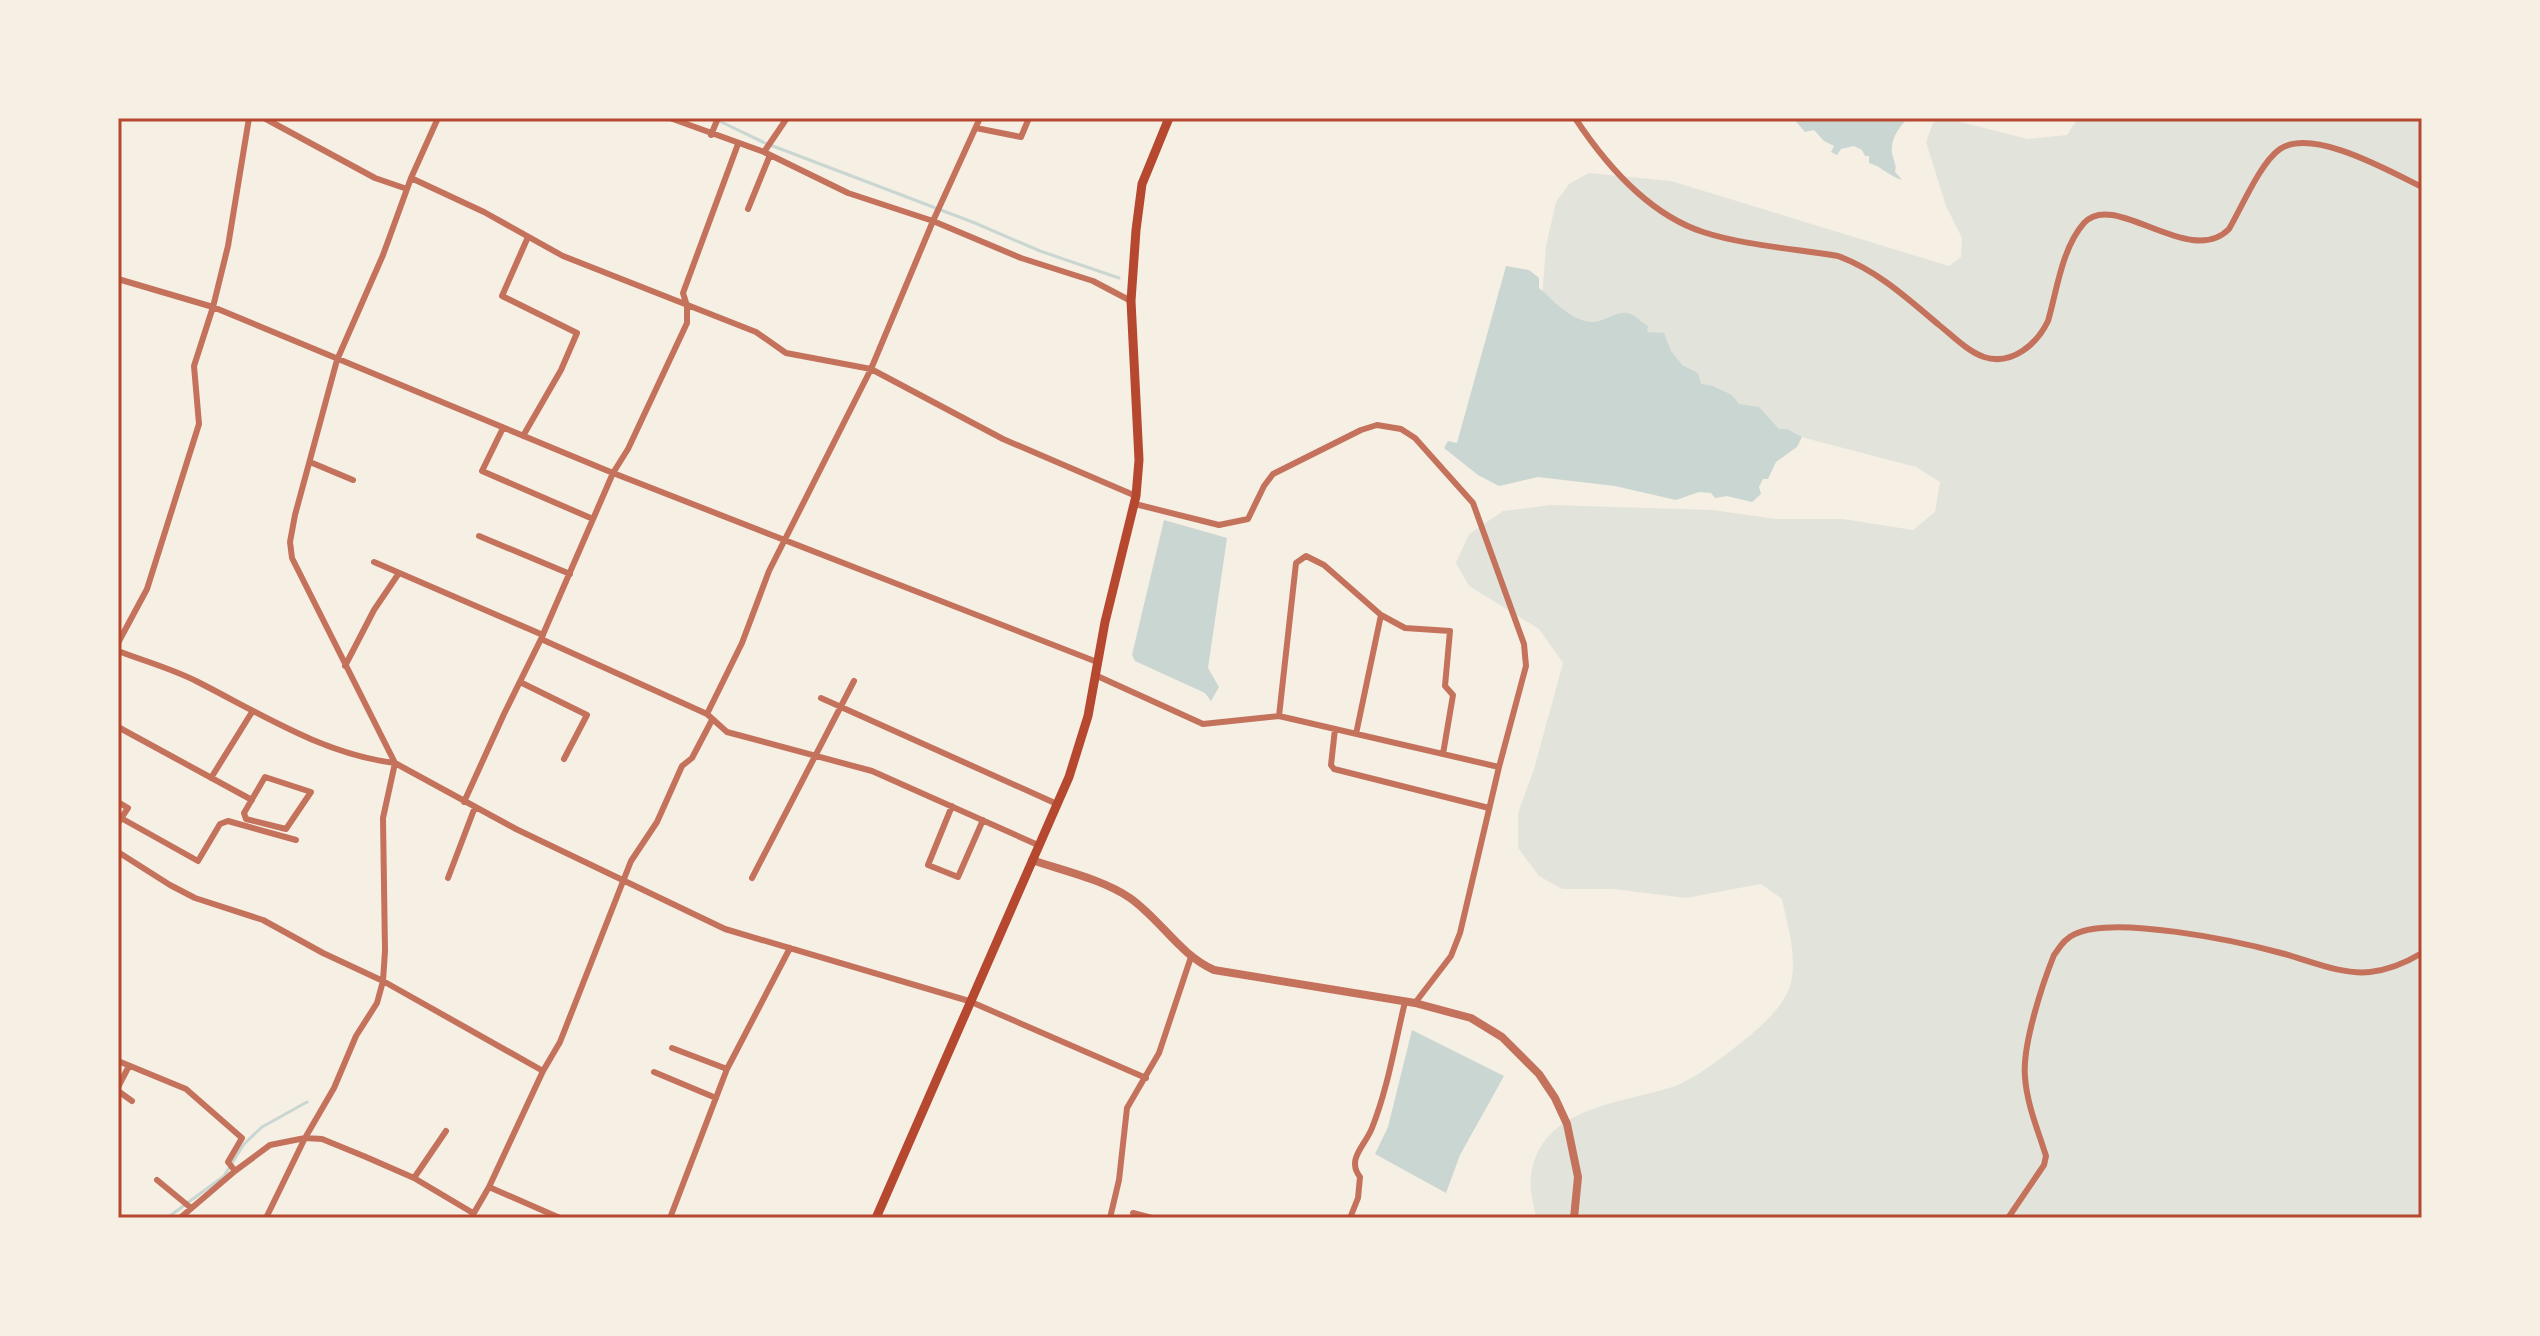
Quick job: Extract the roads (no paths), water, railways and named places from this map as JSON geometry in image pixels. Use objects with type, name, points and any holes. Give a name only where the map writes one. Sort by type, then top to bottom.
[{"type":"main road","points":[[876,1218],[1069,777],[1088,716],[1097,662],[1136,500],[1139,460],[1131,301],[1142,184],[1169,118]]},
{"type":"street","points":[[118,643],[147,589],[199,424],[194,366],[228,246],[249,118]]},
{"type":"street","points":[[264,118],[375,178],[407,189]]},
{"type":"street","points":[[266,1218],[305,1138],[334,1088],[356,1036],[377,1003],[383,981],[383,818],[395,763],[292,558],[290,542],[337,360],[438,118]]},
{"type":"street","points":[[670,118],[767,153],[848,193],[933,221],[1021,258],[1093,281],[1131,301]]},
{"type":"street","points":[[711,135],[718,118]]},
{"type":"street","points":[[748,209],[767,153],[787,118]]},
{"type":"street","points":[[180,1218],[270,1145],[305,1138],[322,1139],[414,1178],[472,1215],[489,1187],[543,1071],[560,1042],[622,880],[657,822],[676,776],[692,758],[742,643],[769,571],[871,369],[980,118]]},
{"type":"street","points":[[976,128],[1021,137],[1029,118]]},
{"type":"street","points":[[1575,118],[1603,157],[1628,184],[1679,221],[1704,232],[1838,256],[1855,262],[1883,279],[1965,347],[1994,359],[2025,350],[2043,333],[2071,244],[2087,219],[2093,216],[2111,214],[2185,239],[2223,235],[2269,160],[2279,150],[2300,144],[2321,146],[2362,158],[2422,187]]},
{"type":"street","points":[[464,802],[542,637],[613,473],[628,449],[687,323],[683,293],[738,144]]},
{"type":"street","points":[[411,178],[484,212],[563,256],[756,332],[786,353],[871,369],[1003,439],[1136,500],[1219,525],[1248,519],[1273,474],[1361,430],[1377,425],[1401,429],[1415,438],[1473,503],[1524,644],[1526,666],[1456,945],[1451,956],[1410,1002],[1377,1117],[1353,1162],[1353,1168],[1360,1177],[1358,1198],[1350,1218]]},
{"type":"street","points":[[523,436],[561,370],[577,333],[502,296],[528,237]]},
{"type":"street","points":[[118,279],[213,307],[272,330],[337,360],[613,473],[1097,662]]},
{"type":"street","points":[[503,428],[482,471],[593,519]]},
{"type":"street","points":[[310,462],[353,480]]},
{"type":"street","points":[[479,536],[570,574]]},
{"type":"street","points":[[1279,716],[1296,563],[1302,557],[1312,557],[1381,615],[1405,628],[1450,631],[1445,686],[1453,695],[1443,754]]},
{"type":"street","points":[[374,562],[710,717],[727,732],[872,771],[1038,845]]},
{"type":"street","points":[[345,666],[374,610],[399,573]]},
{"type":"street","points":[[1356,734],[1381,615]]},
{"type":"street","points":[[118,651],[196,681],[271,722],[333,747],[376,761],[395,763],[464,802],[725,929],[969,1001],[1146,1078]]},
{"type":"street","points":[[1095,675],[1203,724],[1279,716],[1499,767]]},
{"type":"street","points":[[752,878],[854,681]]},
{"type":"street","points":[[520,682],[587,715],[564,759]]},
{"type":"street","points":[[821,698],[1057,804]]},
{"type":"street","points":[[211,778],[252,712]]},
{"type":"street","points":[[118,727],[252,800]]},
{"type":"street","points":[[1335,729],[1331,765],[1334,769],[1489,808]]},
{"type":"street","points":[[265,777],[311,792],[286,829],[246,819],[244,813],[252,800],[265,777]]},
{"type":"street","points":[[118,802],[128,808],[120,820],[198,861],[220,824],[228,821],[296,840]]},
{"type":"street","points":[[952,806],[928,865],[958,877],[983,820]]},
{"type":"street","points":[[448,878],[475,807]]},
{"type":"street","points":[[118,852],[195,898],[263,920],[383,981],[543,1071]]},
{"type":"street","points":[[1032,860],[1109,887],[1128,897],[1191,957],[1225,973],[1410,1002],[1471,1018],[1502,1037],[1539,1074],[1555,1098],[1573,1146],[1578,1177],[1574,1218]]},
{"type":"street","points":[[2008,1218],[2044,1165],[2046,1156],[2028,1099],[2024,1074],[2026,1052],[2054,955],[2073,934],[2107,926],[2153,930],[2257,947],[2349,971],[2369,972],[2391,968],[2422,953]]},
{"type":"street","points":[[670,1218],[727,1069],[790,948]]},
{"type":"street","points":[[1110,1218],[1119,1180],[1127,1108],[1159,1053],[1191,957]]},
{"type":"street","points":[[672,1048],[727,1069]]},
{"type":"street","points":[[118,1061],[186,1089],[242,1138],[228,1162],[235,1171]]},
{"type":"street","points":[[129,1066],[118,1089],[132,1101]]},
{"type":"street","points":[[654,1072],[716,1098]]},
{"type":"street","points":[[414,1178],[446,1131]]},
{"type":"street","points":[[157,1180],[191,1208]]},
{"type":"street","points":[[489,1187],[560,1218]]},
{"type":"street","points":[[1133,1213],[1152,1218]]},
{"type":"waterway","points":[[713,118],[765,143],[1040,251],[1119,278]]},
{"type":"waterway","points":[[167,1218],[224,1176],[244,1144],[262,1127],[307,1102]]}]
